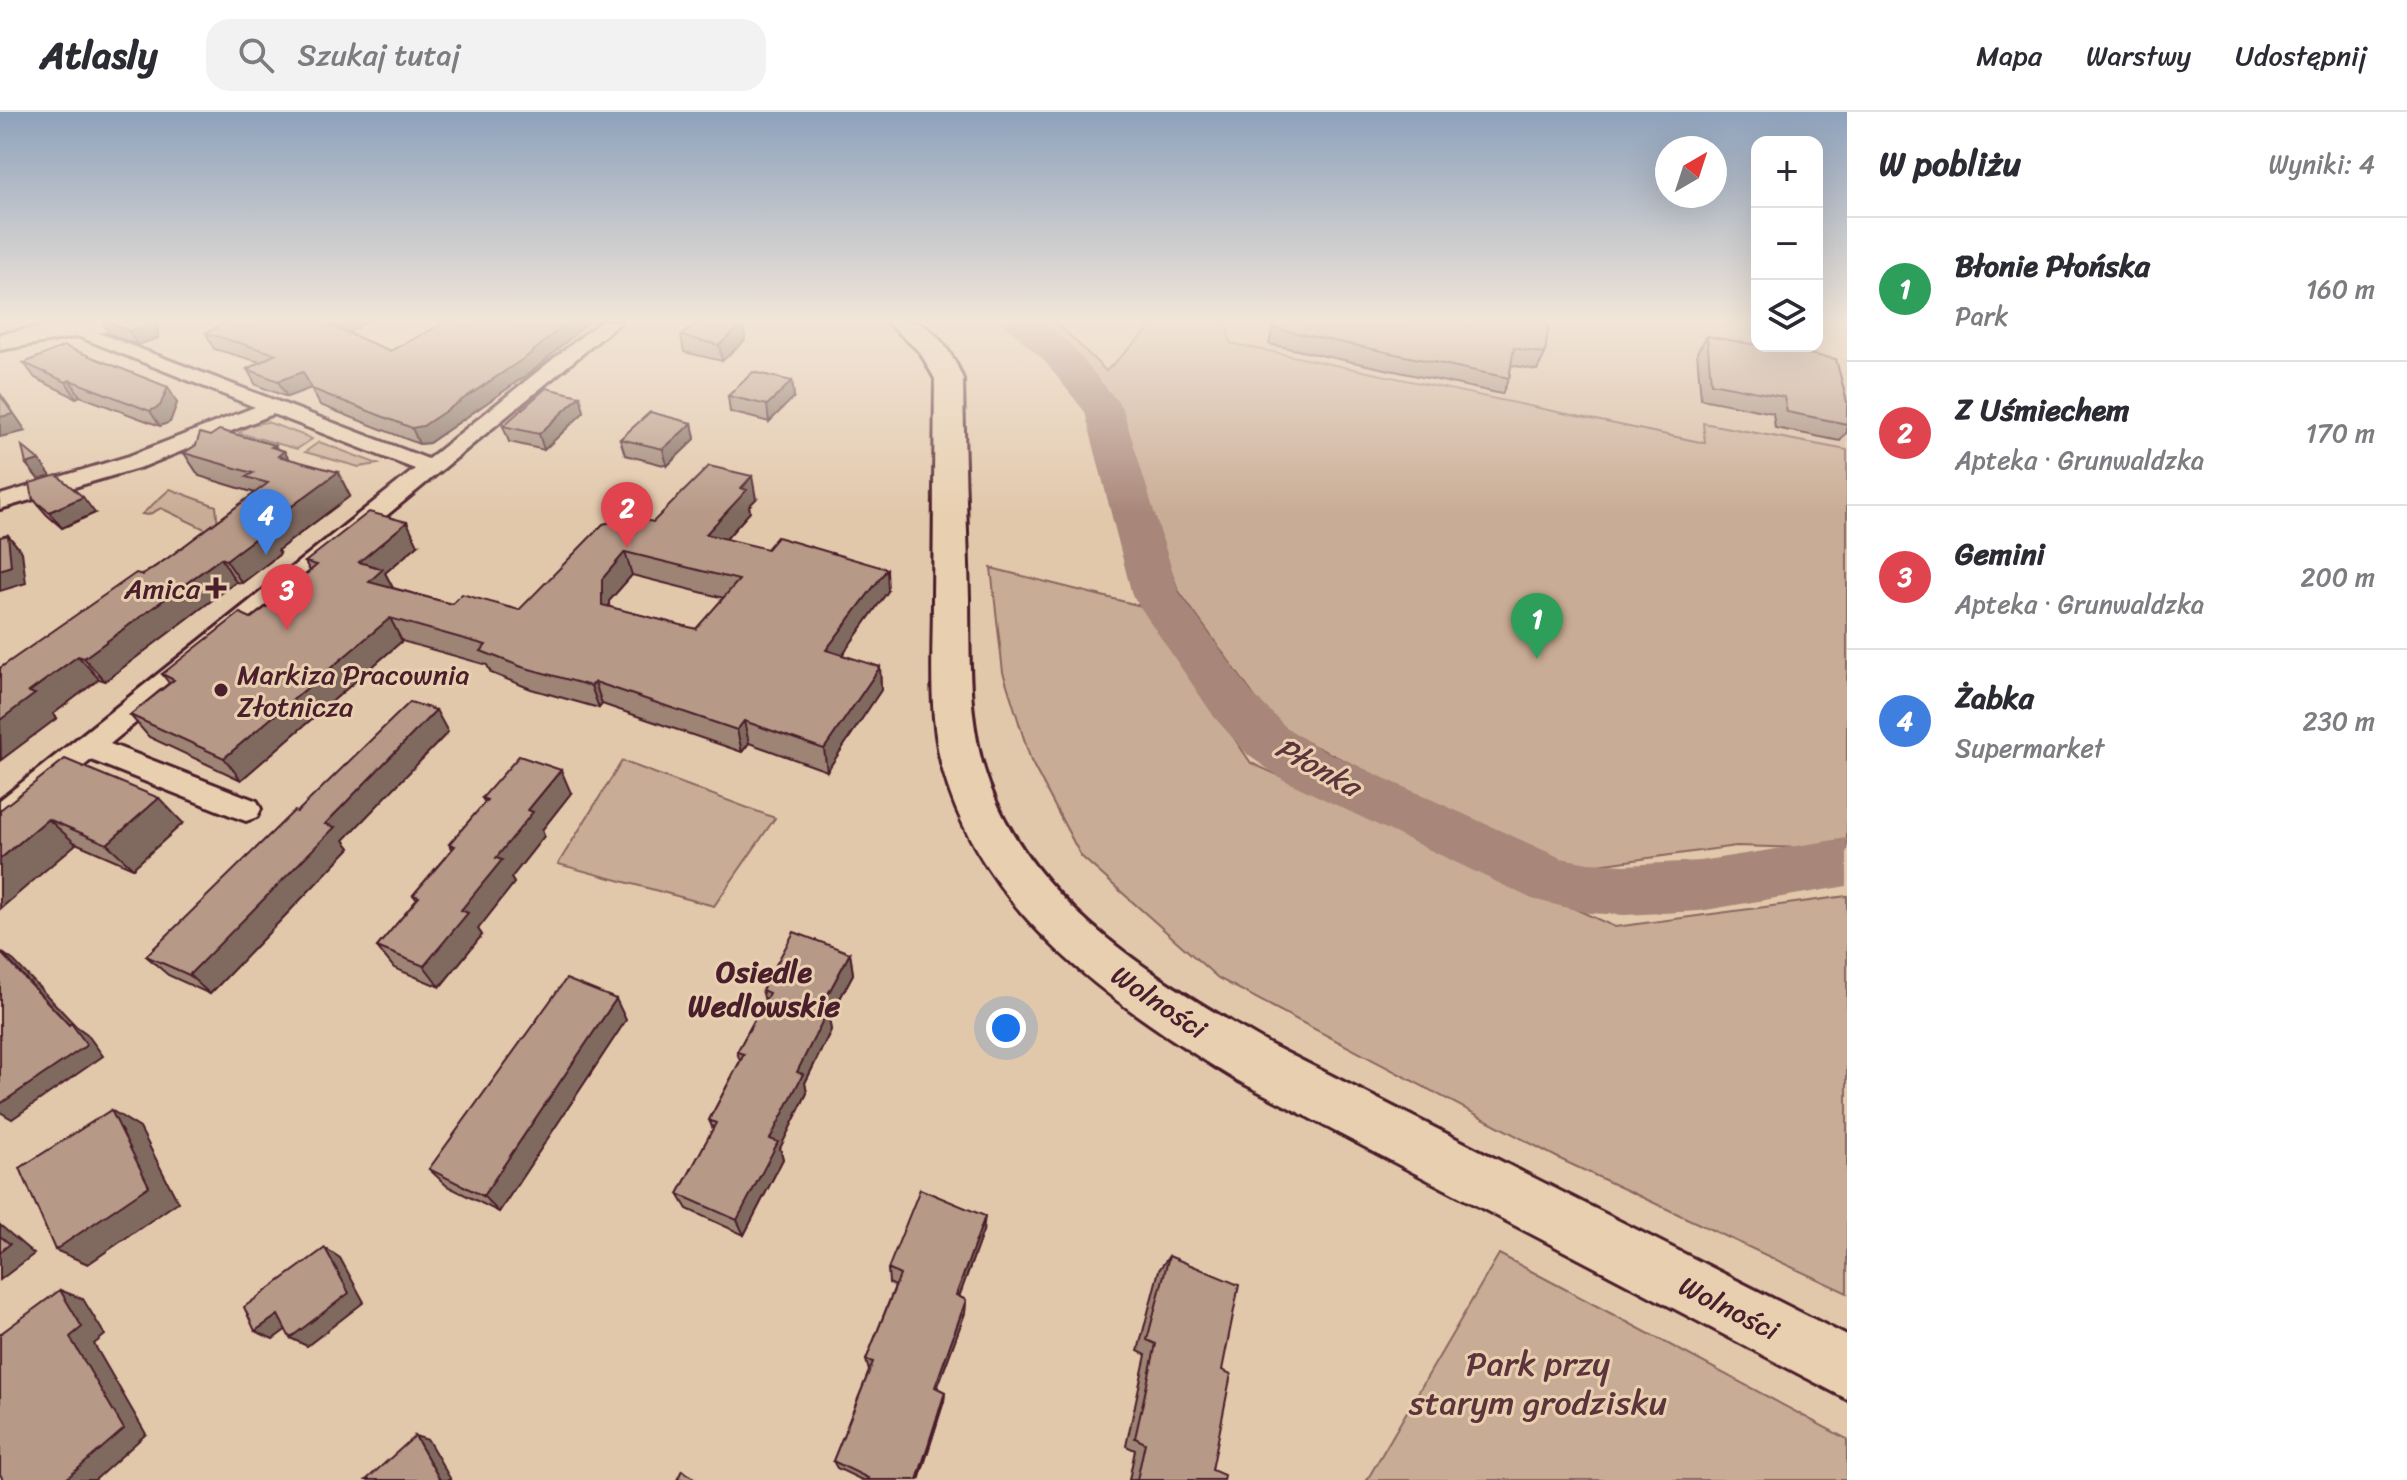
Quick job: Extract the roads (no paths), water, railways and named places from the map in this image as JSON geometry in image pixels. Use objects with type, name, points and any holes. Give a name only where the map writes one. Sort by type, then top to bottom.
[{"type":"street","points":[[211,385],[434,469]]},
{"type":"street","points":[[0,817],[536,385]]},
{"type":"street","name":"Wolności","points":[[949,385],[952,696],[960,758],[970,790],[1009,864],[1058,923],[1130,987],[1235,1051],[1847,1368]]},
{"type":"street","points":[[0,502],[190,450],[270,408]]},
{"type":"street","points":[[88,747],[246,809]]},
{"type":"waterway","name":"Płonka","points":[[1084,385],[1104,410],[1156,595],[1233,705],[1268,742],[1303,765],[1553,881],[1588,888],[1625,890],[1700,886],[1847,862]]},
{"type":"place","name":"Z Uśmiechem","points":[[627,548]]},
{"type":"place","name":"Żabka","points":[[266,555]]},
{"type":"place","name":"Amica","points":[[216,588]]},
{"type":"place","name":"Gemini","points":[[287,630]]},
{"type":"place","name":"Błonie Płońska","points":[[1537,659]]},
{"type":"place","name":"Markiza Pracownia Złotnicza","points":[[221,690]]},
{"type":"district","name":"Osiedle Wedlowskie","points":[[764,989]]},
{"type":"park label","name":"Park przy starym grodzisku","points":[[1538,1384]]}]
